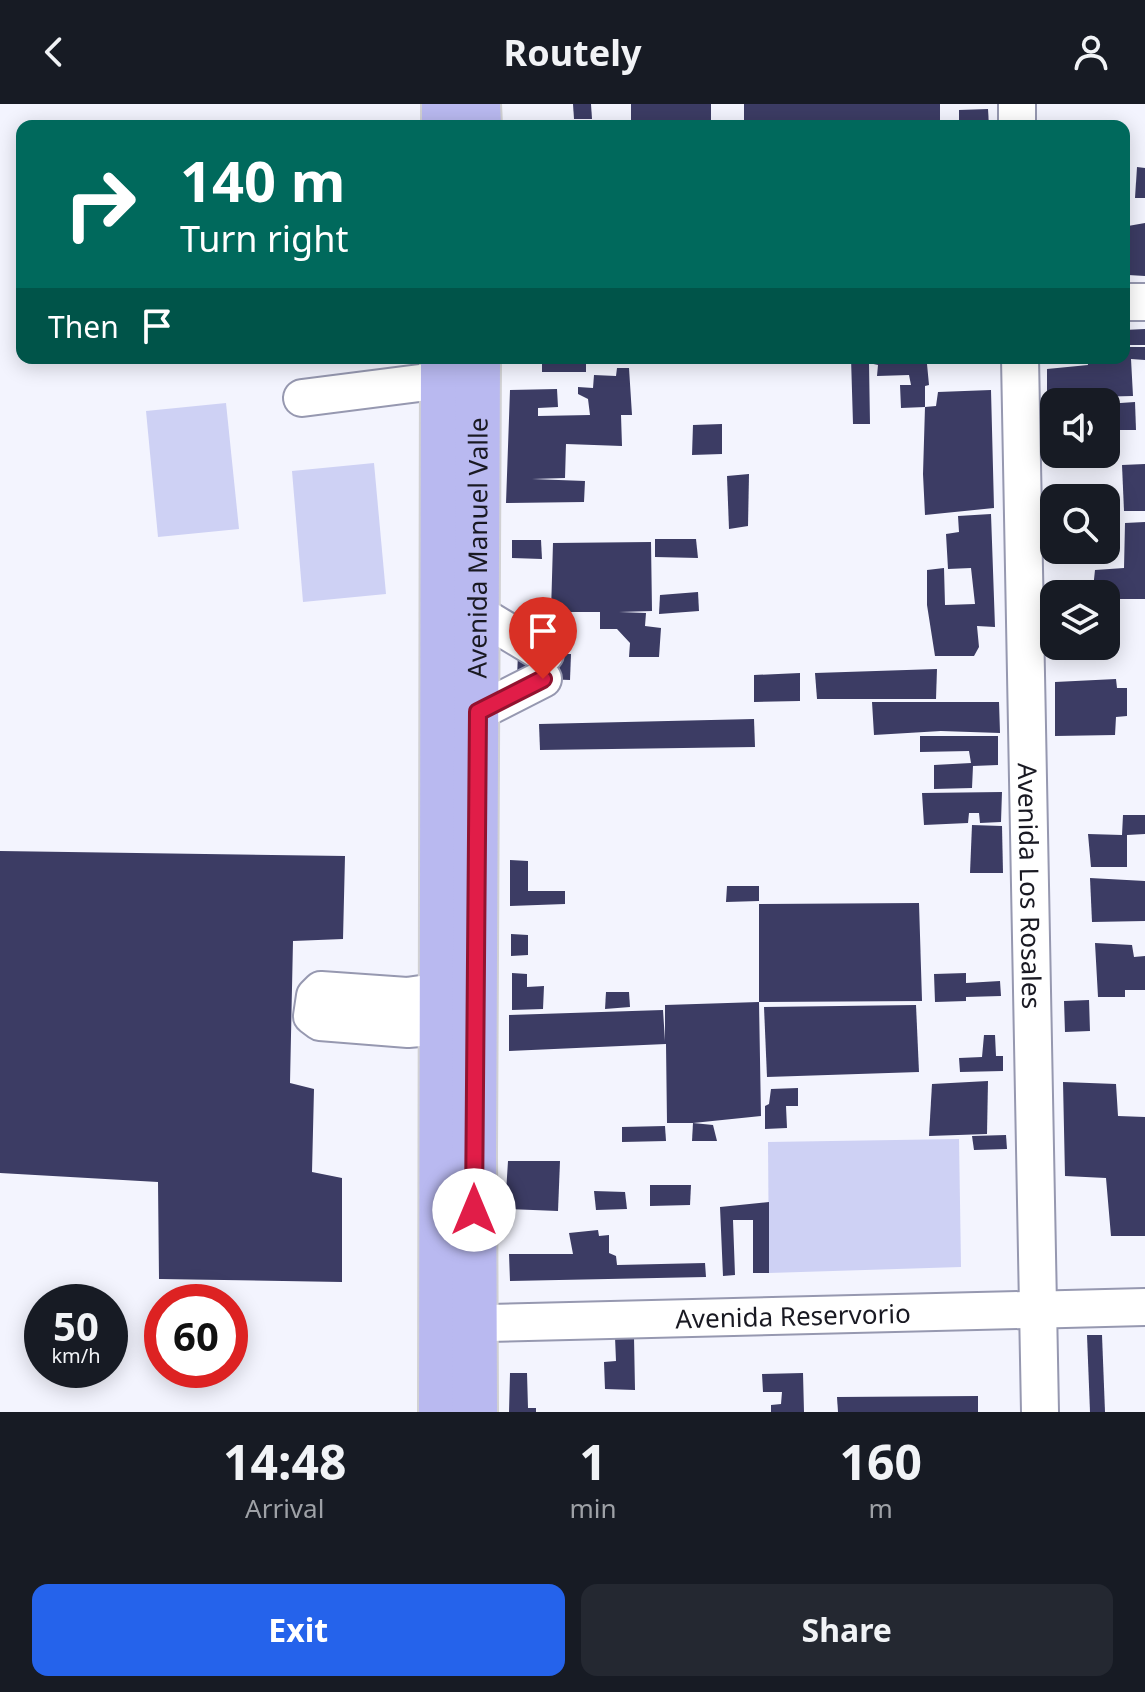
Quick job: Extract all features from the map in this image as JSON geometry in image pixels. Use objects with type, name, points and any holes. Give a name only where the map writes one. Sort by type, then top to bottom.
[{"type":"main road","name":"Avenida Manuel Valle","points":[[441,1412],[458,1324],[478,712],[477,613],[455,365]]},
{"type":"main road","name":"Avenida Manuel Valle","points":[[455,365],[442,1009],[458,1324],[475,1412]]},
{"type":"street","name":"Avenida Los Rosales","points":[[1020,364],[1040,1412]]},
{"type":"street","points":[[302,398],[455,365]]},
{"type":"street","points":[[477,613],[544,666],[478,712]]},
{"type":"street","name":"Avenida Reservorio","points":[[458,1324],[1145,1307]]},
{"type":"shaded area","points":[[226,403],[239,529],[158,537],[146,411]]},
{"type":"shaded area","points":[[374,463],[386,594],[303,602],[292,471]]},
{"type":"shaded area","points":[[959,1139],[961,1267],[769,1273],[768,1142]]},
{"type":"building","points":[[573,104],[591,104],[592,119],[574,119]]},
{"type":"building","points":[[631,104],[711,104],[711,120],[631,120]]},
{"type":"building","points":[[744,104],[940,104],[940,120],[744,120]]},
{"type":"building","points":[[988,109],[989,120],[959,120],[959,110]]},
{"type":"building","points":[[1137,167],[1145,168],[1145,198],[1135,198]]},
{"type":"building","points":[[1145,223],[1145,276],[1130,275],[1130,226]]},
{"type":"building","points":[[1145,329],[1145,345],[1130,345],[1130,330]]},
{"type":"building","points":[[1130,347],[1145,347],[1145,360],[1131,359],[1133,396],[1120,396],[1120,388],[1047,388],[1047,369],[1088,364],[1130,364]]},
{"type":"building","points":[[542,364],[586,364],[586,372],[542,372]]},
{"type":"building","points":[[851,364],[869,364],[870,424],[853,424]]},
{"type":"building","points":[[874,364],[927,364],[929,385],[925,386],[925,407],[901,408],[900,385],[911,385],[909,375],[877,376],[878,365]]},
{"type":"building","points":[[617,368],[629,368],[632,415],[621,415],[622,446],[566,444],[565,478],[532,479],[585,481],[584,502],[506,503],[510,390],[557,389],[558,407],[538,408],[538,416],[590,415],[588,399],[578,394],[578,387],[593,388],[594,375],[616,376]]},
{"type":"building","points":[[991,390],[994,508],[925,515],[925,407],[936,406],[938,392]]},
{"type":"building","points":[[1135,402],[1136,430],[1120,430],[1120,403]]},
{"type":"building","points":[[722,424],[722,454],[692,455],[693,425]]},
{"type":"building","points":[[1145,464],[1145,511],[1124,511],[1122,465]]},
{"type":"building","points":[[749,474],[748,526],[729,529],[727,476]]},
{"type":"building","points":[[991,514],[995,627],[977,626],[979,647],[974,656],[935,656],[927,605],[927,570],[944,568],[945,605],[975,604],[971,568],[948,569],[946,534],[959,532],[958,516]]},
{"type":"building","points":[[1145,522],[1145,599],[1120,599],[1120,580],[1094,580],[1095,570],[1124,568],[1125,523]]},
{"type":"building","points":[[655,539],[696,539],[698,558],[655,557]]},
{"type":"building","points":[[512,540],[541,540],[542,559],[512,558]]},
{"type":"building","points":[[651,542],[652,611],[619,612],[646,613],[645,626],[661,628],[659,657],[629,657],[630,643],[617,629],[600,629],[600,612],[551,612],[553,543]]},
{"type":"building","points":[[698,592],[699,611],[659,614],[660,595]]},
{"type":"building","points":[[518,653],[571,654],[570,680],[517,678]]},
{"type":"building","points":[[937,669],[936,699],[817,699],[815,673]]},
{"type":"building","points":[[800,673],[800,701],[754,702],[754,675]]},
{"type":"building","points":[[1116,679],[1117,688],[1127,688],[1127,716],[1116,717],[1115,735],[1055,736],[1055,682]]},
{"type":"building","points":[[872,702],[999,702],[1000,733],[941,731],[874,735]]},
{"type":"building","points":[[754,719],[755,747],[540,750],[539,724]]},
{"type":"building","points":[[920,736],[998,736],[998,765],[973,766],[972,788],[934,789],[934,765],[971,763],[969,751],[920,752]]},
{"type":"building","points":[[1002,792],[1001,822],[980,823],[979,813],[969,813],[968,823],[924,825],[922,793]]},
{"type":"building","points":[[1123,815],[1145,815],[1145,834],[1127,835],[1127,867],[1091,867],[1088,834],[1122,835]]},
{"type":"building","points":[[972,825],[1002,826],[1003,873],[970,873]]},
{"type":"building","points":[[0,851],[345,856],[343,939],[293,941],[290,1083],[314,1089],[312,1172],[342,1178],[342,1282],[159,1279],[158,1182],[0,1173]]},
{"type":"building","points":[[510,860],[528,861],[528,891],[565,891],[565,904],[510,906]]},
{"type":"building","points":[[1090,878],[1145,881],[1145,921],[1092,922]]},
{"type":"building","points":[[727,886],[759,886],[759,901],[726,902]]},
{"type":"building","points":[[919,903],[922,1001],[759,1002],[759,904]]},
{"type":"building","points":[[511,934],[528,935],[528,955],[511,956]]},
{"type":"building","points":[[1095,943],[1132,945],[1134,957],[1145,956],[1145,990],[1125,990],[1125,997],[1098,997]]},
{"type":"building","points":[[512,973],[527,974],[527,987],[544,986],[543,1009],[512,1010]]},
{"type":"building","points":[[966,973],[966,983],[1000,981],[1001,996],[935,1002],[934,974]]},
{"type":"building","points":[[606,992],[629,992],[630,1007],[605,1009]]},
{"type":"building","points":[[1089,1000],[1090,1031],[1065,1032],[1064,1001]]},
{"type":"building","points":[[759,1002],[761,1116],[667,1123],[666,1044],[509,1051],[509,1015],[663,1010],[665,1041],[665,1005]]},
{"type":"building","points":[[916,1005],[919,1072],[767,1077],[764,1007]]},
{"type":"building","points":[[984,1035],[995,1035],[996,1056],[1003,1056],[1003,1071],[960,1072],[959,1058],[982,1057]]},
{"type":"building","points":[[988,1081],[987,1134],[929,1136],[932,1084]]},
{"type":"building","points":[[1063,1082],[1116,1084],[1118,1116],[1145,1117],[1145,1236],[1111,1236],[1106,1178],[1065,1176]]},
{"type":"building","points":[[798,1088],[798,1106],[786,1106],[787,1128],[765,1129],[765,1106],[769,1104],[771,1089]]},
{"type":"building","points":[[693,1123],[713,1125],[717,1141],[692,1141]]},
{"type":"building","points":[[665,1126],[666,1141],[622,1142],[622,1127]]},
{"type":"building","points":[[1006,1135],[1007,1149],[974,1150],[972,1136]]},
{"type":"building","points":[[508,1161],[560,1161],[558,1211],[505,1209]]},
{"type":"building","points":[[650,1185],[691,1185],[690,1205],[650,1206]]},
{"type":"building","points":[[594,1191],[625,1192],[627,1209],[596,1210]]},
{"type":"building","points":[[769,1202],[769,1273],[753,1273],[753,1220],[733,1220],[735,1275],[723,1276],[720,1207]]},
{"type":"building","points":[[598,1230],[599,1236],[609,1235],[609,1253],[616,1256],[617,1265],[705,1263],[706,1277],[510,1281],[509,1254],[573,1254],[569,1233]]},
{"type":"building","points":[[1087,1335],[1102,1335],[1105,1412],[1090,1412]]},
{"type":"building","points":[[615,1337],[634,1337],[635,1390],[605,1389],[604,1362],[616,1361]]},
{"type":"building","points":[[510,1373],[527,1373],[528,1408],[536,1408],[536,1412],[509,1412]]},
{"type":"building","points":[[803,1373],[804,1412],[771,1412],[771,1405],[781,1404],[782,1392],[763,1392],[762,1374]]},
{"type":"building","points":[[978,1396],[978,1412],[838,1412],[837,1397]]},
{"type":"route","points":[[474,1210],[478,712],[543,679]]}]
